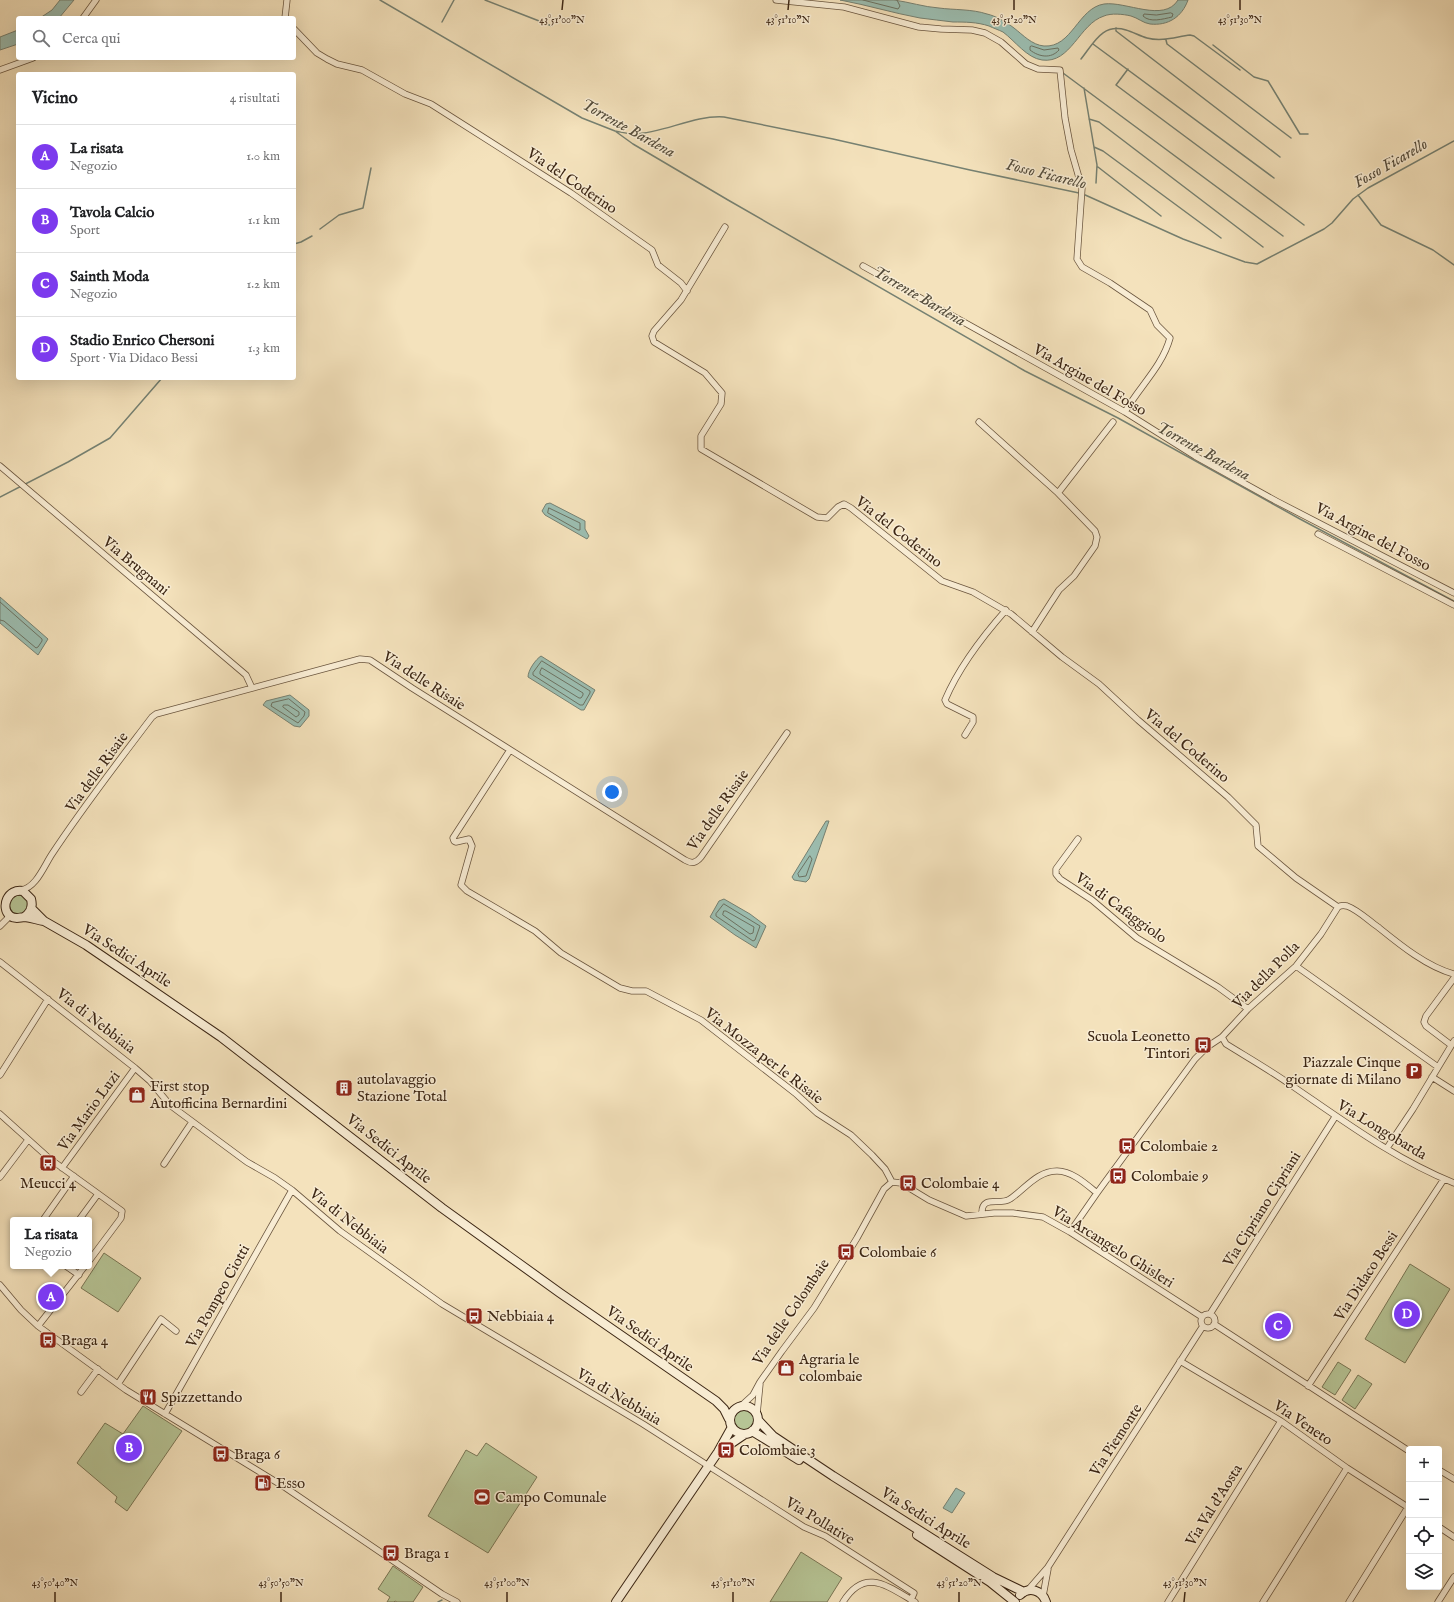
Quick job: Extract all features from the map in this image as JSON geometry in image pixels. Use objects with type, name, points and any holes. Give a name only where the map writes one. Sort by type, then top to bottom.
[{"type":"main road","points":[[5,902],[18,890],[29,896],[32,902],[31,908],[30,912],[24,917]]},
{"type":"main road","name":"Via Sedici Aprile","points":[[5,902],[17,918],[24,917],[44,921]]},
{"type":"main road","name":"Via Sedici Aprile","points":[[31,908],[44,921],[86,945],[221,1037],[442,1208],[560,1293],[716,1401],[751,1407],[773,1436],[833,1476],[993,1577],[1026,1591],[1036,1591],[1044,1599]]},
{"type":"main road","points":[[616,1602],[718,1452],[732,1428],[724,1409],[716,1401]]},
{"type":"main road","points":[[729,1419],[731,1413],[740,1406]]},
{"type":"main road","points":[[718,1452],[756,1427],[758,1417]]},
{"type":"main road","name":"Via Sedici Aprile","points":[[732,1428],[737,1433],[748,1433],[990,1582],[1016,1602],[1026,1591]]},
{"type":"street","points":[[84,16],[96,0]]},
{"type":"street","points":[[285,16],[287,0]]},
{"type":"street","points":[[776,0],[844,7],[919,27],[972,30],[985,33],[1001,42],[1026,64],[1038,69],[1060,70],[1065,118],[1071,150],[1082,188],[1083,198],[1077,259],[1082,267],[1110,283],[1150,310],[1157,325],[1170,338],[1168,347],[1125,412]]},
{"type":"street","name":"Via del Coderino","points":[[296,31],[317,53],[327,59],[337,64],[362,70],[405,94],[431,104],[571,193],[646,244],[652,250],[658,265],[681,283],[687,291],[682,300],[654,331],[652,336],[654,342],[705,373],[722,393],[721,404],[701,436],[700,446],[703,452],[817,517],[827,518],[838,507],[844,504],[852,508],[942,580],[973,592],[1006,610],[1098,684],[1228,797],[1256,825],[1258,846],[1296,878],[1338,907]]},
{"type":"street","points":[[0,70],[28,60]]},
{"type":"street","points":[[687,291],[725,227]]},
{"type":"street","name":"Via Argine del Fosso","points":[[863,266],[1125,412],[1196,456],[1262,493],[1454,593]]},
{"type":"street","points":[[979,422],[1058,493],[1095,531],[1097,537],[1096,542],[1077,573],[1059,590],[1032,632]]},
{"type":"street","points":[[1058,493],[1113,422]]},
{"type":"street","name":"Via Brugnani","points":[[0,466],[246,675],[252,688]]},
{"type":"street","points":[[1318,534],[1454,605]]},
{"type":"street","points":[[965,735],[973,722],[973,717],[947,704],[946,700],[967,660],[990,628],[1006,610]]},
{"type":"street","name":"Via delle Risaie","points":[[29,896],[34,882],[52,854],[152,717],[156,714],[360,659],[370,660],[510,750],[692,863],[701,857],[787,733]]},
{"type":"street","name":"Via Mozza per le Risaie","points":[[510,750],[453,838],[456,842],[469,839],[472,846],[461,885],[468,891],[535,931],[561,953],[620,988],[632,991],[646,991],[701,1020],[795,1093],[818,1113],[851,1136],[885,1169],[892,1182]]},
{"type":"street","name":"Via di Cafaggiolo","points":[[1078,839],[1058,866],[1056,872],[1060,878],[1092,900],[1137,938],[1218,987],[1248,1009]]},
{"type":"street","points":[[18,890],[27,889],[34,882]]},
{"type":"street","points":[[1,924],[5,902]]},
{"type":"street","points":[[1338,907],[1341,905],[1347,906],[1368,919],[1402,946],[1431,964],[1454,974]]},
{"type":"street","name":"Via della Polla","points":[[1222,1037],[1248,1009],[1296,966],[1321,934],[1338,907]]},
{"type":"street","name":"Via di Nebbiaia","points":[[0,962],[135,1068],[150,1081],[170,1105],[247,1162],[275,1178],[292,1190],[357,1244],[442,1304],[643,1424],[708,1466]]},
{"type":"street","points":[[1296,966],[1438,1067]]},
{"type":"street","points":[[1387,1148],[1413,1109],[1452,1043],[1426,1026],[1424,1022],[1426,1016],[1454,978]]},
{"type":"street","points":[[0,1075],[48,999]]},
{"type":"street","points":[[1070,1232],[1097,1192],[1196,1059],[1207,1047],[1222,1037]]},
{"type":"street","name":"Via Longobarda","points":[[1222,1037],[1226,1044],[1287,1083],[1335,1117],[1387,1148],[1454,1183]]},
{"type":"street","name":"Via Mario Luzi","points":[[62,1168],[135,1068]]},
{"type":"street","points":[[1432,1077],[1454,1091]]},
{"type":"street","points":[[0,1114],[28,1140],[62,1168],[122,1213],[121,1218],[92,1257]]},
{"type":"street","name":"Via Cipriano Cipriani","points":[[1210,1314],[1335,1117]]},
{"type":"street","points":[[164,1164],[192,1122]]},
{"type":"street","points":[[0,1177],[28,1140]]},
{"type":"street","points":[[892,1182],[901,1183],[928,1200],[960,1215],[973,1217],[982,1214],[984,1204],[989,1202],[1007,1201],[1032,1180],[1048,1172],[1058,1171],[1070,1174],[1097,1192]]},
{"type":"street","points":[[44,1217],[74,1176]]},
{"type":"street","name":"Via Didaco Bessi","points":[[1308,1386],[1444,1179]]},
{"type":"street","name":"Via delle Colombaie","points":[[740,1406],[753,1395],[760,1382],[814,1308],[857,1238],[884,1189],[892,1182]]},
{"type":"street","name":"Via Pompeo Ciotti","points":[[165,1414],[292,1190]]},
{"type":"street","points":[[81,1217],[98,1194]]},
{"type":"street","name":"Via Arcangelo Ghisleri","points":[[982,1214],[1013,1213],[1043,1217],[1070,1232],[1202,1317]]},
{"type":"street","points":[[70,1269],[79,1275]]},
{"type":"street","points":[[38,1326],[83,1269]]},
{"type":"street","points":[[0,1285],[21,1310],[38,1326],[118,1384],[286,1488],[442,1594],[457,1602]]},
{"type":"street","points":[[1205,1314],[1210,1314],[1214,1318],[1214,1324],[1209,1327],[1203,1326],[1201,1322],[1202,1317],[1205,1314]]},
{"type":"street","points":[[118,1384],[161,1319],[176,1331]]},
{"type":"street","points":[[1214,1324],[1406,1448]]},
{"type":"street","name":"Via Piemonte","points":[[1026,1591],[1048,1567],[1203,1326]]},
{"type":"street","name":"Via Veneto","points":[[1180,1361],[1281,1421],[1347,1468],[1406,1506]]},
{"type":"street","points":[[81,1392],[98,1369]]},
{"type":"street","name":"Via delle Colombaie","points":[[758,1417],[760,1382]]},
{"type":"street","name":"Via Val d'Aosta","points":[[1168,1602],[1281,1421]]},
{"type":"street","name":"Via Pollative","points":[[708,1466],[804,1527],[825,1536],[914,1593],[913,1601],[887,1586],[874,1582],[865,1582],[851,1591],[843,1602]]},
{"type":"street","points":[[1263,1602],[1347,1468]]},
{"type":"street","points":[[1442,1472],[1454,1479]]},
{"type":"street","points":[[1349,1602],[1406,1513]]},
{"type":"street","points":[[1442,1529],[1454,1537]]},
{"type":"street","name":"Via Piemonte","points":[[1044,1599],[1048,1567]]},
{"type":"street","points":[[1438,1602],[1454,1577]]},
{"type":"green space","points":[[18,895],[25,898],[28,905],[25,912],[18,915],[11,912],[8,905],[11,898]]},
{"type":"green space","points":[[104,1253],[141,1278],[118,1312],[81,1288]]},
{"type":"green space","points":[[1410,1264],[1450,1289],[1405,1363],[1365,1339]]},
{"type":"green space","points":[[1338,1362],[1351,1370],[1335,1395],[1322,1387]]},
{"type":"green space","points":[[1358,1375],[1372,1384],[1355,1409],[1342,1400]]},
{"type":"green space","points":[[143,1406],[182,1431],[127,1511],[115,1502],[117,1497],[77,1463],[105,1423],[123,1434]]},
{"type":"green space","points":[[744,1408],[752,1412],[756,1420],[752,1428],[744,1432],[736,1428],[732,1420],[736,1412]]},
{"type":"green space","name":"Campo Comunale","points":[[486,1443],[537,1477],[488,1553],[428,1516],[466,1450],[477,1456]]},
{"type":"green space","points":[[801,1552],[842,1578],[827,1602],[770,1602]]},
{"type":"green space","points":[[393,1566],[423,1587],[413,1602],[387,1602],[390,1597],[378,1589]]},
{"type":"water","points":[[60,0],[74,0],[61,16],[43,16],[52,10]]},
{"type":"water","points":[[840,0],[894,0],[933,7],[981,12],[994,16],[1011,26],[1032,42],[1044,46],[1054,45],[1062,41],[1088,13],[1095,7],[1104,4],[1123,5],[1154,11],[1172,7],[1178,0],[1188,0],[1178,16],[1168,22],[1163,23],[1150,24],[1134,17],[1124,15],[1114,14],[1104,16],[1095,20],[1068,50],[1060,56],[1052,60],[1042,60],[1026,53],[1003,32],[989,26],[976,23],[920,18]]},
{"type":"water","points":[[16,31],[16,45],[0,50],[0,37]]},
{"type":"water","points":[[550,503],[585,521],[585,529],[589,536],[587,539],[545,515],[542,511],[546,504]]},
{"type":"water","points":[[0,597],[48,639],[38,655],[0,623]]},
{"type":"water","points":[[541,656],[595,690],[584,710],[581,710],[528,677],[529,671]]},
{"type":"water","points":[[290,695],[309,710],[309,716],[300,727],[294,726],[263,705],[266,701]]},
{"type":"water","points":[[826,821],[829,821],[809,879],[806,882],[794,880],[792,877]]},
{"type":"water","points":[[724,899],[750,914],[766,926],[756,948],[710,917],[719,901]]},
{"type":"water","points":[[956,1488],[965,1493],[952,1513],[943,1508]]},
{"type":"waterway","name":"Torrente Bardena","points":[[380,0],[582,118],[615,131],[633,144],[728,200],[1025,371],[1118,418],[1300,519],[1454,601]]},
{"type":"waterway","points":[[442,22],[454,0]]},
{"type":"waterway","points":[[485,0],[552,26]]},
{"type":"waterway","points":[[1116,28],[1116,31],[1280,157]]},
{"type":"waterway","points":[[1081,59],[1099,36],[1111,29],[1118,29],[1126,30],[1153,39],[1190,35],[1194,36],[1240,70]]},
{"type":"waterway","points":[[1166,40],[1167,44],[1291,138]]},
{"type":"waterway","points":[[1093,44],[1274,178]]},
{"type":"waterway","points":[[1213,45],[1254,77],[1268,81],[1300,134],[1308,134]]},
{"type":"waterway","points":[[1128,69],[1116,85],[1304,225]]},
{"type":"waterway","points":[[1063,73],[1283,236]]},
{"type":"waterway","points":[[1084,88],[1097,165],[1096,183]]},
{"type":"waterway","name":"Fosso Ficarello","points":[[615,131],[632,134],[645,133],[690,121],[713,117],[724,117],[833,139],[1079,193]]},
{"type":"waterway","points":[[1089,119],[1099,122],[1263,247]]},
{"type":"waterway","name":"Fosso Ficarello","points":[[1083,194],[1183,239],[1245,262],[1257,264],[1324,229],[1332,223],[1353,199],[1368,188],[1454,141]]},
{"type":"waterway","points":[[1094,147],[1103,151],[1221,238]]},
{"type":"waterway","points":[[1098,167],[1161,216]]},
{"type":"waterway","points":[[320,229],[339,215],[363,208],[371,168]]},
{"type":"waterway","points":[[1358,195],[1381,225],[1433,250],[1454,265]]},
{"type":"waterway","points":[[296,243],[312,236]]},
{"type":"waterway","points":[[0,497],[68,462],[110,438],[160,380]]},
{"type":"waterway","points":[[438,1602],[442,1600]]},
{"type":"place","name":"Scuola Leonetto Tintori","points":[[1203,1045]]},
{"type":"place","name":"Piazzale Cinque giornate di Milano","points":[[1414,1071]]},
{"type":"place","name":"autolavaggio Stazione Total","points":[[344,1088]]},
{"type":"place","name":"First stop Autofficina Bernardini","points":[[137,1095]]},
{"type":"place","name":"Colombaie 2","points":[[1127,1146]]},
{"type":"place","name":"Meucci 4","points":[[48,1163]]},
{"type":"place","name":"Colombaie 9","points":[[1118,1176]]},
{"type":"place","name":"Colombaie 4","points":[[908,1183]]},
{"type":"place","name":"Colombaie 6","points":[[846,1252]]},
{"type":"place","name":"La risata","points":[[51,1297]]},
{"type":"place","name":"Stadio Enrico Chersoni","points":[[1407,1314]]},
{"type":"place","name":"Nebbiaia 4","points":[[474,1316]]},
{"type":"place","name":"Sainth Moda","points":[[1278,1326]]},
{"type":"place","name":"Braga 4","points":[[48,1340]]},
{"type":"place","name":"Agraria le colombaie","points":[[786,1368]]},
{"type":"place","name":"Spizzettando","points":[[148,1397]]},
{"type":"place","name":"Tavola Calcio","points":[[129,1448]]},
{"type":"place","name":"Colombaie 3","points":[[726,1450]]},
{"type":"place","name":"Braga 6","points":[[221,1454]]},
{"type":"place","name":"Esso","points":[[263,1483]]},
{"type":"place","name":"Campo Comunale","points":[[482,1497]]},
{"type":"place","name":"Braga 1","points":[[391,1553]]}]
